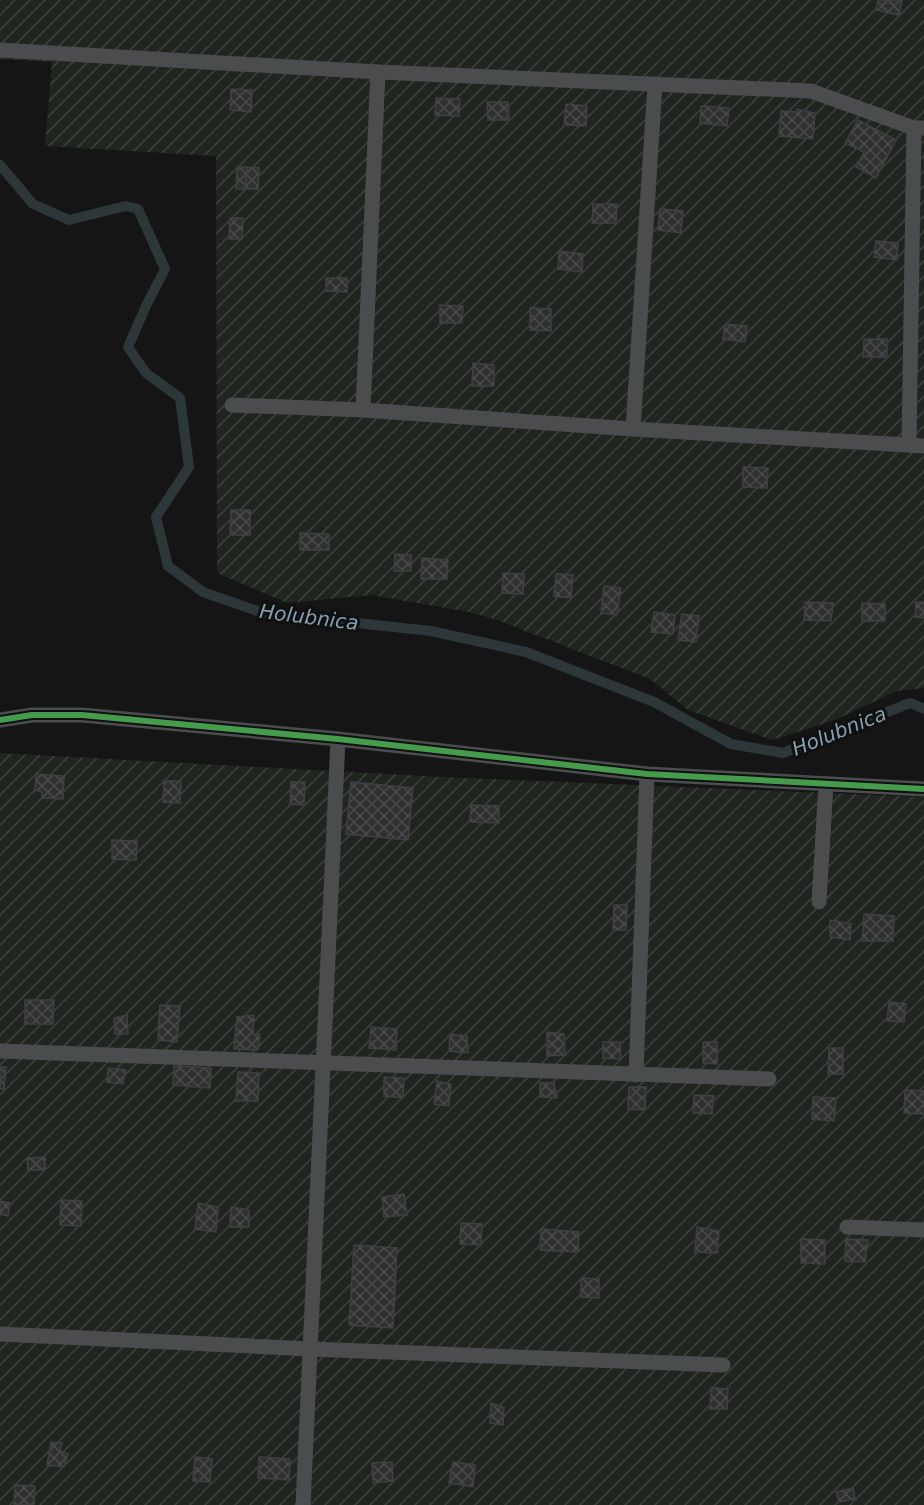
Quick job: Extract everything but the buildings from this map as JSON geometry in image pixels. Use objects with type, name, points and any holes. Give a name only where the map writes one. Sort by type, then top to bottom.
[{"type":"lane","points":[[0,50],[378,72],[811,91],[919,128],[916,445],[633,429],[363,410],[232,405]]},
{"type":"lane","points":[[363,410],[378,72]]},
{"type":"lane","points":[[633,429],[655,84]]},
{"type":"lane","points":[[0,720],[32,715],[82,715],[338,739],[647,774],[924,789]]},
{"type":"lane","points":[[303,1505],[338,739]]},
{"type":"lane","points":[[636,1075],[647,774]]},
{"type":"lane","points":[[819,902],[826,784]]},
{"type":"lane","points":[[0,1051],[769,1079]]},
{"type":"lane","points":[[847,1227],[924,1230]]},
{"type":"lane","points":[[0,1334],[723,1365]]},
{"type":"shaded area","points":[[0,0],[924,0],[924,688],[897,691],[835,720],[772,740],[688,710],[650,679],[497,620],[469,612],[371,595],[287,603],[217,573],[216,156],[45,146],[52,62],[0,59]]},
{"type":"shaded area","points":[[0,753],[442,777],[924,797],[924,1505],[0,1505]]},
{"type":"waterway","name":"Holubnica","points":[[0,165],[33,204],[69,220],[126,206],[138,209],[165,269],[128,347],[146,373],[180,398],[189,467],[156,517],[168,566],[203,592],[263,613],[431,631],[526,652],[654,702],[731,744],[783,753],[910,703],[924,709]]},
{"type":"cycle path","points":[[0,720],[32,715],[82,715],[338,739],[647,774],[924,789]]}]
